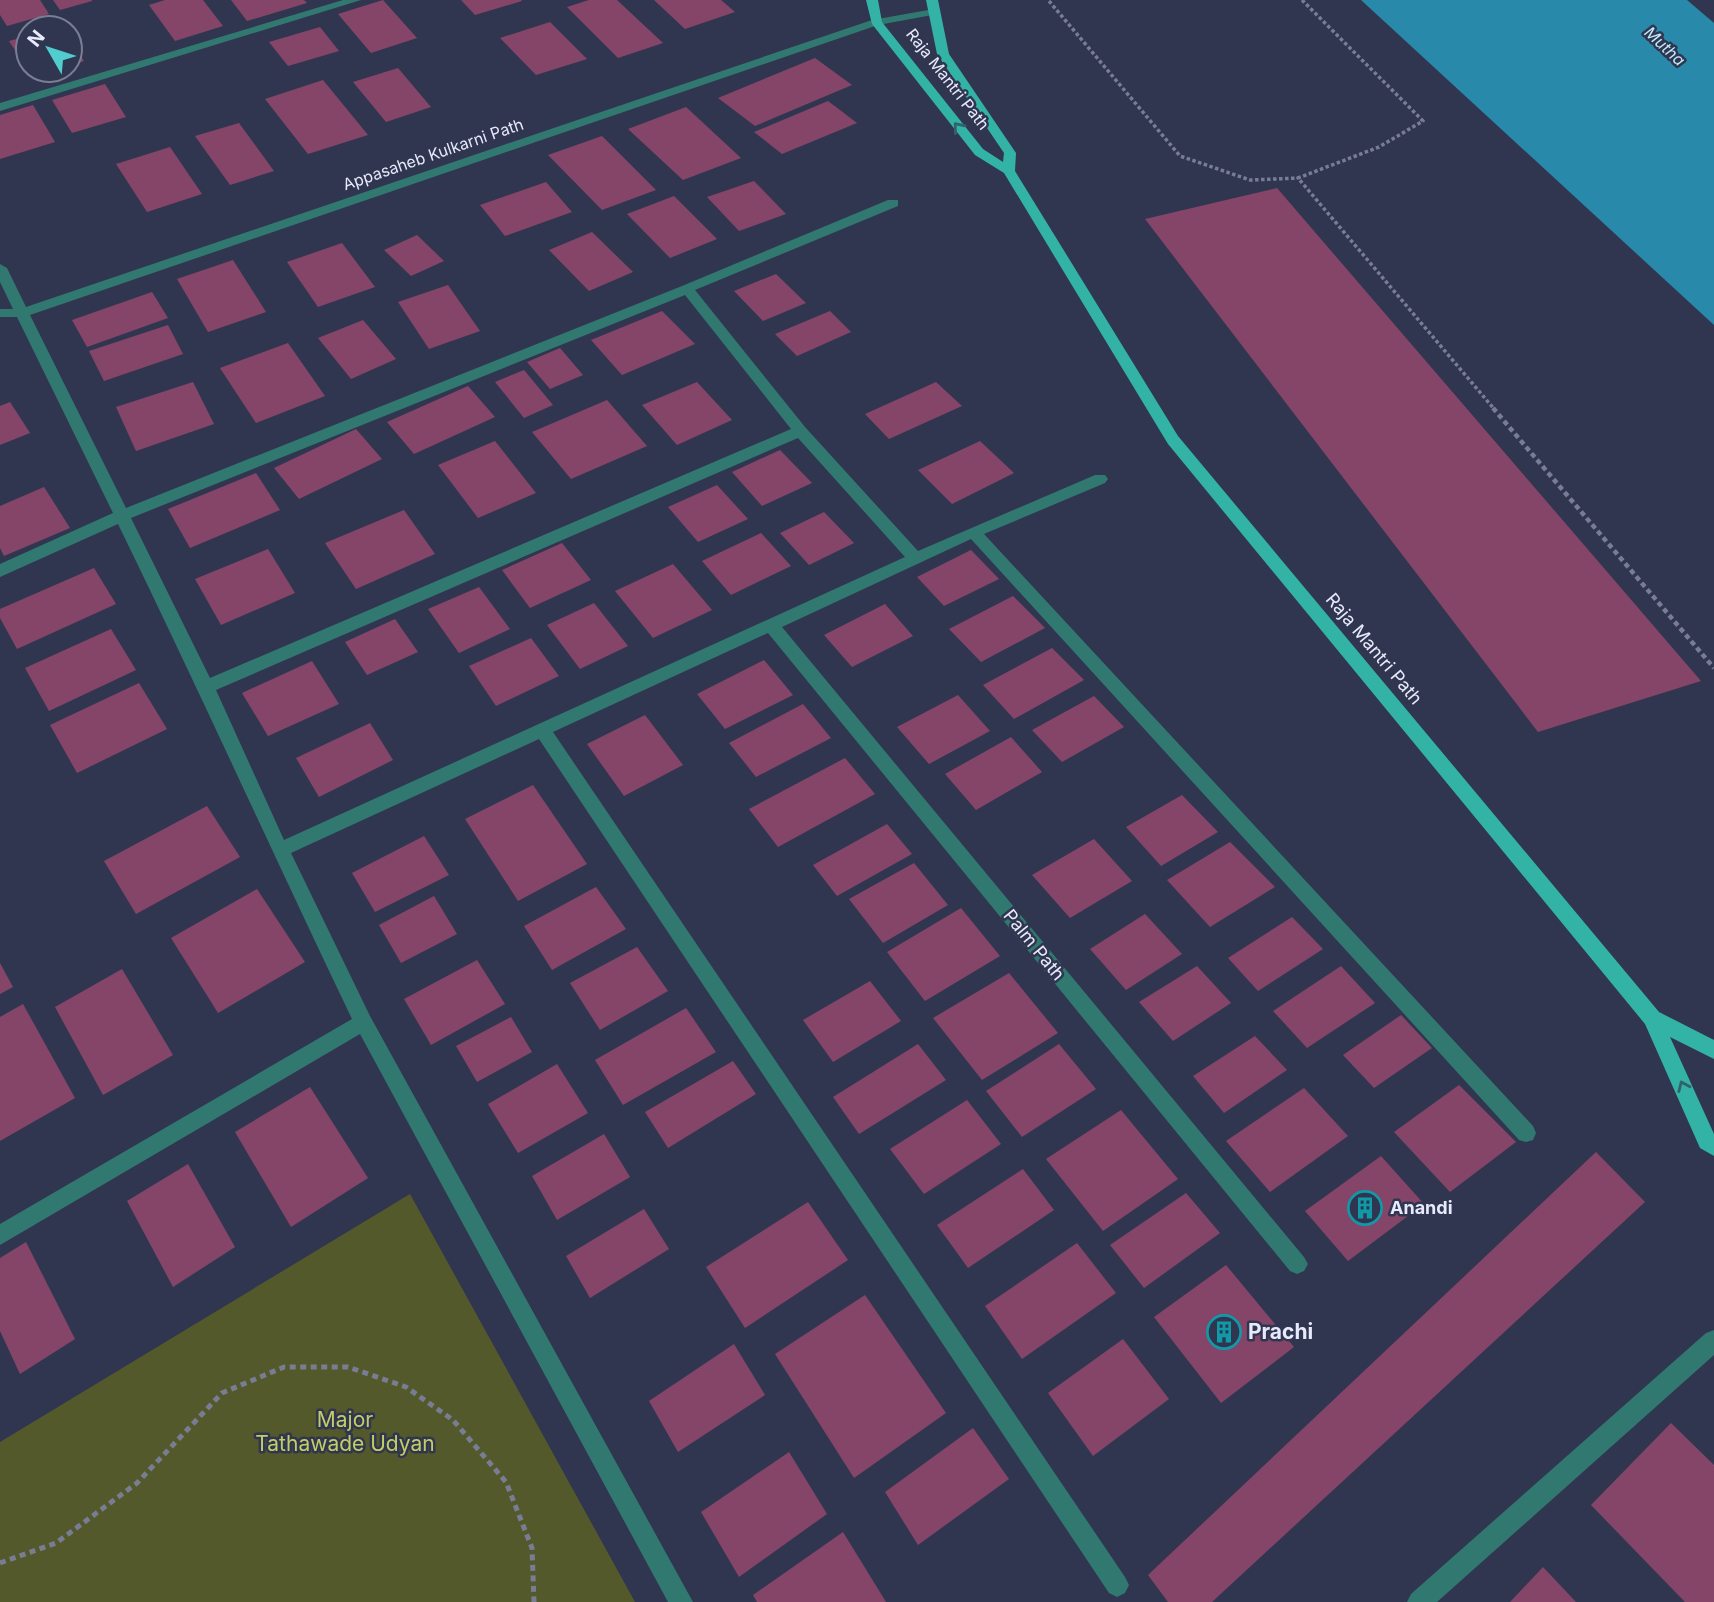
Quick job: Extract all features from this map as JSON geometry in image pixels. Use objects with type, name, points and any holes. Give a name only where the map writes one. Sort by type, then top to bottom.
[{"type":"main road","name":"Raja Mantri Path","points":[[872,0],[876,22],[979,152],[1009,171],[1173,440],[1652,1018],[1707,1141],[1714,1147]]},
{"type":"main road","name":"Raja Mantri Path","points":[[933,6],[943,54],[1010,153],[1009,171]]},
{"type":"main road","points":[[1652,1018],[1714,1050]]},
{"type":"street","points":[[0,107],[339,2],[355,0]]},
{"type":"street","name":"Appasaheb Kulkarni Path","points":[[0,313],[20,313],[876,22],[933,6]]},
{"type":"street","points":[[0,571],[121,516],[687,289],[893,203]]},
{"type":"street","points":[[0,268],[206,687],[280,850],[363,1022],[681,1602]]},
{"type":"street","points":[[687,289],[800,431],[915,558]]},
{"type":"street","points":[[206,687],[800,431]]},
{"type":"street","points":[[280,850],[915,558],[1100,479]]},
{"type":"street","points":[[973,532],[1527,1133]]},
{"type":"street","name":"Palm Path","points":[[771,625],[1297,1264]]},
{"type":"street","points":[[542,730],[1117,1585]]},
{"type":"street","points":[[0,1236],[363,1022]]},
{"type":"street","points":[[1419,1602],[1714,1341]]},
{"type":"path","points":[[1049,1],[1180,156],[1250,180],[1298,178],[1404,136],[1423,121],[1302,0]]},
{"type":"path","points":[[1298,178],[1714,668]]},
{"type":"path","points":[[0,1563],[56,1543],[137,1483],[222,1393],[284,1367],[348,1367],[406,1387],[453,1420],[506,1482],[532,1548],[534,1602]]},
{"type":"green space","name":"Major Tathawade Udyan","points":[[410,1194],[635,1602],[0,1602],[0,1442]]},
{"type":"water","name":"Mutha","points":[[1361,0],[1687,0],[1714,23],[1714,325]]},
{"type":"building","points":[[0,0],[40,0],[49,14],[14,14],[14,24],[7,26],[0,15]]},
{"type":"building","points":[[53,0],[92,0],[92,1],[60,10]]},
{"type":"building","points":[[165,0],[203,0],[223,26],[175,41],[149,5]]},
{"type":"building","points":[[231,0],[304,0],[307,3],[247,21]]},
{"type":"building","points":[[383,0],[417,38],[371,53],[338,14]]},
{"type":"building","points":[[461,0],[521,0],[522,1],[475,15]]},
{"type":"building","points":[[589,0],[617,0],[663,43],[618,58],[567,7]]},
{"type":"building","points":[[654,0],[721,0],[735,12],[685,29]]},
{"type":"building","points":[[550,22],[587,59],[536,75],[500,38]]},
{"type":"building","points":[[320,27],[339,51],[288,66],[269,42]]},
{"type":"building","points":[[815,58],[852,85],[755,126],[718,98]]},
{"type":"building","points":[[398,68],[431,107],[386,122],[353,82]]},
{"type":"building","points":[[323,80],[368,135],[308,154],[265,99]]},
{"type":"building","points":[[105,84],[126,117],[72,133],[52,100]]},
{"type":"building","points":[[828,101],[857,123],[782,154],[754,132]]},
{"type":"building","points":[[33,105],[55,142],[0,159],[0,115]]},
{"type":"building","points":[[686,107],[741,158],[683,180],[628,129]]},
{"type":"building","points":[[239,123],[274,171],[230,185],[195,136]]},
{"type":"building","points":[[602,136],[656,190],[602,210],[548,155]]},
{"type":"building","points":[[170,147],[202,194],[147,212],[116,164]]},
{"type":"building","points":[[754,181],[786,214],[739,231],[707,197]]},
{"type":"building","points":[[546,182],[572,212],[505,236],[480,205]]},
{"type":"building","points":[[1277,188],[1701,681],[1538,732],[1145,219]]},
{"type":"building","points":[[674,196],[717,239],[670,258],[627,214]]},
{"type":"building","points":[[592,232],[633,272],[589,291],[549,250]]},
{"type":"building","points":[[417,235],[444,261],[411,276],[384,250]]},
{"type":"building","points":[[342,243],[375,287],[318,307],[287,262]]},
{"type":"building","points":[[233,260],[266,312],[208,332],[177,279]]},
{"type":"building","points":[[776,274],[806,303],[763,321],[734,291]]},
{"type":"building","points":[[448,285],[480,331],[429,349],[398,302]]},
{"type":"building","points":[[152,292],[168,318],[87,347],[72,320]]},
{"type":"building","points":[[662,311],[695,344],[622,375],[591,340]]},
{"type":"building","points":[[830,311],[851,332],[797,356],[775,334]]},
{"type":"building","points":[[363,320],[396,359],[351,379],[318,338]]},
{"type":"building","points":[[168,325],[183,354],[104,381],[89,351]]},
{"type":"building","points":[[288,343],[325,396],[256,423],[220,368]]},
{"type":"building","points":[[560,348],[583,375],[550,389],[527,362]]},
{"type":"building","points":[[524,370],[553,405],[524,418],[495,382]]},
{"type":"building","points":[[193,382],[214,424],[136,451],[116,407]]},
{"type":"building","points":[[697,382],[732,420],[677,445],[642,405]]},
{"type":"building","points":[[936,382],[962,406],[889,439],[865,414]]},
{"type":"building","points":[[468,386],[495,417],[414,454],[387,422]]},
{"type":"building","points":[[607,400],[647,446],[571,479],[532,432]]},
{"type":"building","points":[[10,402],[30,433],[0,445],[0,406]]},
{"type":"building","points":[[356,429],[382,459],[299,499],[274,468]]},
{"type":"building","points":[[495,441],[536,493],[478,518],[438,465]]},
{"type":"building","points":[[980,441],[1014,473],[952,504],[918,470]]},
{"type":"building","points":[[780,450],[812,483],[762,506],[732,472]]},
{"type":"building","points":[[256,473],[280,510],[190,548],[168,509]]},
{"type":"building","points":[[717,485],[748,519],[698,542],[668,507]]},
{"type":"building","points":[[44,487],[70,528],[4,556],[0,548],[0,506]]},
{"type":"building","points":[[404,510],[435,554],[356,589],[325,543]]},
{"type":"building","points":[[824,512],[854,543],[809,565],[780,533]]},
{"type":"building","points":[[761,533],[791,566],[731,595],[702,561]]},
{"type":"building","points":[[562,543],[591,580],[530,608],[502,570]]},
{"type":"building","points":[[268,549],[295,593],[221,625],[195,579]]},
{"type":"building","points":[[971,550],[999,579],[944,606],[917,577]]},
{"type":"building","points":[[673,564],[712,610],[653,638],[615,591]]},
{"type":"building","points":[[94,568],[116,604],[17,649],[0,618],[0,609]]},
{"type":"building","points":[[479,587],[510,629],[459,653],[428,609]]},
{"type":"building","points":[[1013,596],[1045,628],[981,662],[949,629]]},
{"type":"building","points":[[594,603],[628,646],[580,669],[547,625]]},
{"type":"building","points":[[885,604],[913,636],[852,667],[824,635]]},
{"type":"building","points":[[395,619],[418,652],[367,675],[345,642]]},
{"type":"building","points":[[111,629],[136,670],[49,711],[25,668]]},
{"type":"building","points":[[531,638],[559,676],[496,706],[469,666]]},
{"type":"building","points":[[1052,648],[1084,680],[1014,719],[983,685]]},
{"type":"building","points":[[764,660],[793,695],[725,729],[697,694]]},
{"type":"building","points":[[312,661],[339,704],[268,736],[242,693]]},
{"type":"building","points":[[139,683],[167,729],[77,773],[50,725]]},
{"type":"building","points":[[958,695],[990,731],[929,764],[897,727]]},
{"type":"building","points":[[1094,696],[1124,727],[1062,762],[1032,730]]},
{"type":"building","points":[[803,704],[831,738],[756,777],[729,743]]},
{"type":"building","points":[[645,715],[683,765],[624,796],[587,744]]},
{"type":"building","points":[[370,723],[393,760],[319,797],[296,758]]},
{"type":"building","points":[[1011,737],[1042,772],[976,810],[945,774]]},
{"type":"building","points":[[845,758],[875,794],[778,847],[749,809]]},
{"type":"building","points":[[533,785],[587,864],[518,901],[465,819]]},
{"type":"building","points":[[1182,795],[1218,832],[1161,866],[1126,827]]},
{"type":"building","points":[[207,806],[240,857],[136,914],[104,861]]},
{"type":"building","points":[[887,824],[912,854],[837,896],[813,865]]},
{"type":"building","points":[[424,836],[449,875],[375,912],[352,873]]},
{"type":"building","points":[[1094,839],[1132,881],[1070,918],[1032,875]]},
{"type":"building","points":[[1230,842],[1275,887],[1210,927],[1167,880]]},
{"type":"building","points":[[914,863],[948,905],[883,943],[849,899]]},
{"type":"building","points":[[596,887],[626,929],[552,970],[524,926]]},
{"type":"building","points":[[257,889],[305,962],[218,1013],[171,938]]},
{"type":"building","points":[[434,896],[457,934],[401,963],[379,925]]},
{"type":"building","points":[[961,908],[1000,956],[925,1001],[887,952]]},
{"type":"building","points":[[1145,914],[1182,954],[1126,990],[1090,949]]},
{"type":"building","points":[[1292,917],[1323,949],[1258,991],[1228,958]]},
{"type":"building","points":[[637,947],[668,991],[600,1030],[570,983]]},
{"type":"building","points":[[477,960],[505,1004],[431,1045],[404,999]]},
{"type":"building","points":[[0,963],[13,987],[0,994]]},
{"type":"building","points":[[1197,966],[1231,1003],[1173,1041],[1139,1002]]},
{"type":"building","points":[[1341,966],[1375,1003],[1307,1048],[1273,1011]]},
{"type":"building","points":[[122,969],[173,1055],[103,1095],[55,1007]]},
{"type":"building","points":[[1009,973],[1058,1033],[982,1080],[933,1018]]},
{"type":"building","points":[[870,981],[901,1021],[833,1062],[803,1020]]},
{"type":"building","points":[[23,1004],[75,1098],[0,1141],[0,1017]]},
{"type":"building","points":[[686,1008],[716,1052],[623,1105],[595,1060]]},
{"type":"building","points":[[1401,1015],[1432,1048],[1374,1088],[1343,1055]]},
{"type":"building","points":[[511,1017],[532,1052],[477,1082],[456,1046]]},
{"type":"building","points":[[1255,1036],[1287,1070],[1224,1113],[1193,1076]]},
{"type":"building","points":[[918,1044],[946,1080],[859,1134],[833,1097]]},
{"type":"building","points":[[1059,1044],[1096,1089],[1022,1137],[986,1091]]},
{"type":"building","points":[[733,1061],[756,1094],[668,1148],[645,1112]]},
{"type":"building","points":[[557,1064],[588,1113],[518,1153],[488,1104]]},
{"type":"building","points":[[1459,1085],[1516,1142],[1450,1192],[1394,1132]]},
{"type":"building","points":[[310,1087],[368,1178],[291,1227],[235,1132]]},
{"type":"building","points":[[1304,1088],[1348,1136],[1270,1192],[1226,1141]]},
{"type":"building","points":[[967,1100],[1001,1144],[924,1194],[890,1149]]},
{"type":"building","points":[[1121,1110],[1178,1179],[1103,1231],[1046,1159]]},
{"type":"building","points":[[604,1134],[630,1177],[557,1220],[532,1176]]},
{"type":"building","points":[[1596,1152],[1645,1202],[1212,1602],[1168,1602],[1148,1575]]},
{"type":"building","name":"Anandi","points":[[1381,1156],[1424,1204],[1348,1261],[1305,1211]]},
{"type":"building","points":[[188,1164],[235,1247],[173,1287],[127,1201]]},
{"type":"building","points":[[1023,1169],[1054,1210],[968,1268],[937,1225]]},
{"type":"building","points":[[1186,1193],[1220,1233],[1144,1288],[1110,1245]]},
{"type":"building","points":[[808,1202],[848,1260],[745,1328],[706,1267]]},
{"type":"building","points":[[644,1209],[669,1249],[590,1298],[566,1256]]},
{"type":"building","points":[[26,1242],[75,1339],[20,1374],[0,1331],[0,1258]]},
{"type":"building","points":[[1077,1243],[1116,1293],[1022,1359],[985,1306]]},
{"type":"building","name":"Prachi","points":[[1226,1265],[1294,1347],[1221,1403],[1154,1317]]},
{"type":"building","points":[[865,1295],[946,1413],[854,1478],[775,1354]]},
{"type":"building","points":[[1123,1339],[1169,1399],[1093,1456],[1048,1393]]},
{"type":"building","points":[[734,1344],[765,1395],[678,1452],[649,1401]]},
{"type":"building","points":[[1671,1423],[1714,1465],[1714,1602],[1685,1602],[1591,1505]]},
{"type":"building","points":[[973,1428],[1009,1479],[918,1545],[885,1492]]},
{"type":"building","points":[[789,1452],[827,1514],[739,1577],[701,1512]]},
{"type":"building","points":[[843,1532],[886,1602],[757,1602],[753,1595]]},
{"type":"building","points":[[1543,1567],[1576,1602],[1510,1602]]},
{"type":"place","name":"Anandi","points":[[1365,1208]]},
{"type":"place","name":"Prachi","points":[[1224,1332]]}]
